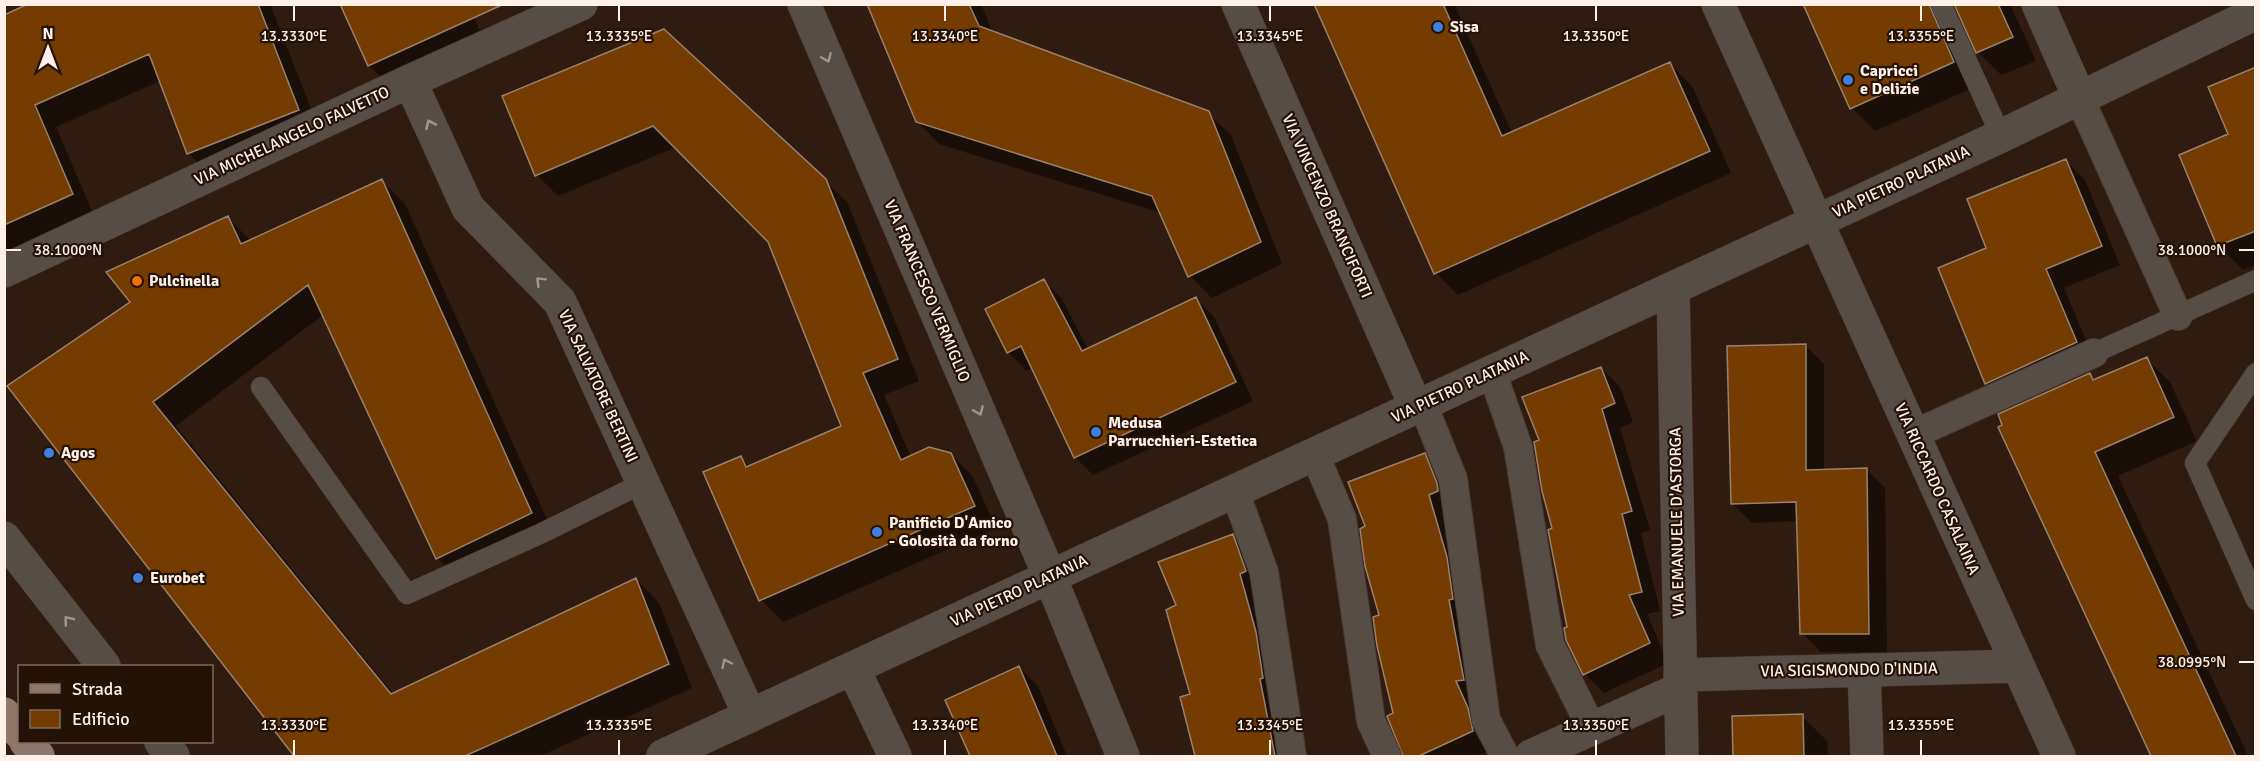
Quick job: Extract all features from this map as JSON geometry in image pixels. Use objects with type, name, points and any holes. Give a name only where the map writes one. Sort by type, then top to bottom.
[{"type":"main road","points":[[4,714],[18,731]]},
{"type":"main road","points":[[28,743],[38,756]]},
{"type":"street","name":"VIA MICHELANGELO FALVETTO","points":[[4,271],[410,81],[581,4]]},
{"type":"street","name":"VIA FRANCESCO VERMIGLIO","points":[[804,4],[1050,577],[1123,756]]},
{"type":"street","name":"VIA VINCENZO BRANCIFORTI","points":[[1238,4],[1419,406]]},
{"type":"street","name":"VIA RICCARDO CASALAINA","points":[[1718,4],[2059,756]]},
{"type":"street","points":[[2038,4],[2178,316]]},
{"type":"street","name":"VIA PIETRO PLATANIA","points":[[663,756],[2001,136],[2256,13]]},
{"type":"street","name":"VIA SALVATORE BERTINI","points":[[410,81],[468,208],[560,302],[750,716]]},
{"type":"street","name":"VIA EMANUELE D'ASTORGA","points":[[1673,288],[1682,756]]},
{"type":"street","points":[[1912,435],[2094,353]]},
{"type":"street","points":[[1492,372],[1518,447],[1550,645],[1592,729]]},
{"type":"street","points":[[1419,406],[1453,479],[1486,720],[1505,756]]},
{"type":"street","points":[[1315,455],[1342,519],[1371,721],[1387,756]]},
{"type":"street","points":[[1234,492],[1264,572],[1292,756]]},
{"type":"street","points":[[4,538],[103,665]]},
{"type":"street","name":"VIA SIGISMONDO D'INDIA","points":[[1531,756],[1592,729],[1680,682],[1864,670],[2018,666]]},
{"type":"street","points":[[853,668],[895,756]]},
{"type":"street","points":[[1864,670],[1867,756]]},
{"type":"street","points":[[163,743],[173,756]]},
{"type":"lane","points":[[1941,4],[2001,136]]},
{"type":"lane","points":[[2094,353],[2256,280]]},
{"type":"lane","points":[[2256,373],[2195,463],[2256,600]]},
{"type":"lane","points":[[261,387],[407,594],[542,533],[643,483]]},
{"type":"building","points":[[28,4],[258,4],[299,110],[187,154],[149,54],[35,105],[73,194],[4,225],[4,15]]},
{"type":"building","points":[[340,4],[504,4],[368,66]]},
{"type":"building","points":[[867,4],[969,4],[979,26],[1209,111],[1261,242],[1188,277],[1152,196],[916,122]]},
{"type":"building","points":[[1314,4],[1443,4],[1502,136],[1670,62],[1710,151],[1434,274]]},
{"type":"building","points":[[1803,4],[1929,4],[1954,62],[1850,109]]},
{"type":"building","points":[[1954,4],[1998,4],[2013,37],[1976,53]]},
{"type":"building","points":[[664,29],[826,179],[898,359],[863,373],[901,460],[929,447],[951,453],[975,506],[759,601],[703,472],[741,456],[746,467],[841,426],[768,242],[653,126],[535,176],[502,96]]},
{"type":"building","points":[[2256,67],[2256,231],[2217,246],[2179,155],[2228,134],[2208,87]]},
{"type":"building","points":[[2066,159],[2102,246],[2046,269],[2077,342],[1985,384],[1938,268],[1986,248],[1967,199]]},
{"type":"building","points":[[382,179],[532,513],[436,559],[308,285],[153,402],[391,694],[636,578],[669,664],[465,756],[294,756],[7,386],[130,302],[106,272],[228,216],[241,244]]},
{"type":"building","points":[[1044,279],[1082,351],[1196,297],[1236,382],[1074,458],[1021,346],[1007,353],[985,309]]},
{"type":"building","points":[[1806,344],[1806,470],[1867,468],[1869,634],[1800,634],[1796,502],[1731,504],[1727,346]]},
{"type":"building","points":[[2147,357],[2174,417],[2095,452],[2236,756],[2151,756],[1998,427],[2002,425],[1998,414],[2090,373],[2093,380]]},
{"type":"building","points":[[1601,367],[1615,403],[1602,409],[1632,511],[1622,514],[1642,592],[1629,595],[1650,643],[1583,675],[1566,640],[1564,628],[1567,627],[1548,530],[1552,528],[1542,491],[1534,442],[1539,440],[1522,397]]},
{"type":"building","points":[[1425,453],[1437,483],[1438,491],[1429,495],[1447,557],[1453,599],[1449,600],[1464,680],[1456,681],[1468,708],[1473,731],[1419,756],[1403,756],[1387,716],[1393,713],[1377,646],[1373,617],[1379,615],[1365,566],[1360,529],[1365,526],[1348,482]]},
{"type":"building","points":[[1233,534],[1246,571],[1240,574],[1256,632],[1263,678],[1260,679],[1275,756],[1195,756],[1180,697],[1190,694],[1166,610],[1176,605],[1158,562]]},
{"type":"building","points":[[1019,666],[1057,756],[970,756],[945,700]]},
{"type":"building","points":[[1803,714],[1804,756],[1733,756],[1732,716]]},
{"type":"place","name":"Sisa","points":[[1438,27]]},
{"type":"place","name":"Capricci e Delizie","points":[[1848,80]]},
{"type":"place","name":"Pulcinella","points":[[137,281]]},
{"type":"place","name":"Medusa Parrucchieri-Estetica","points":[[1096,432]]},
{"type":"place","name":"Agos","points":[[49,453]]},
{"type":"place","name":"Panificio D'Amico - Golosità da forno","points":[[877,532]]},
{"type":"place","name":"Eurobet","points":[[138,578]]}]
